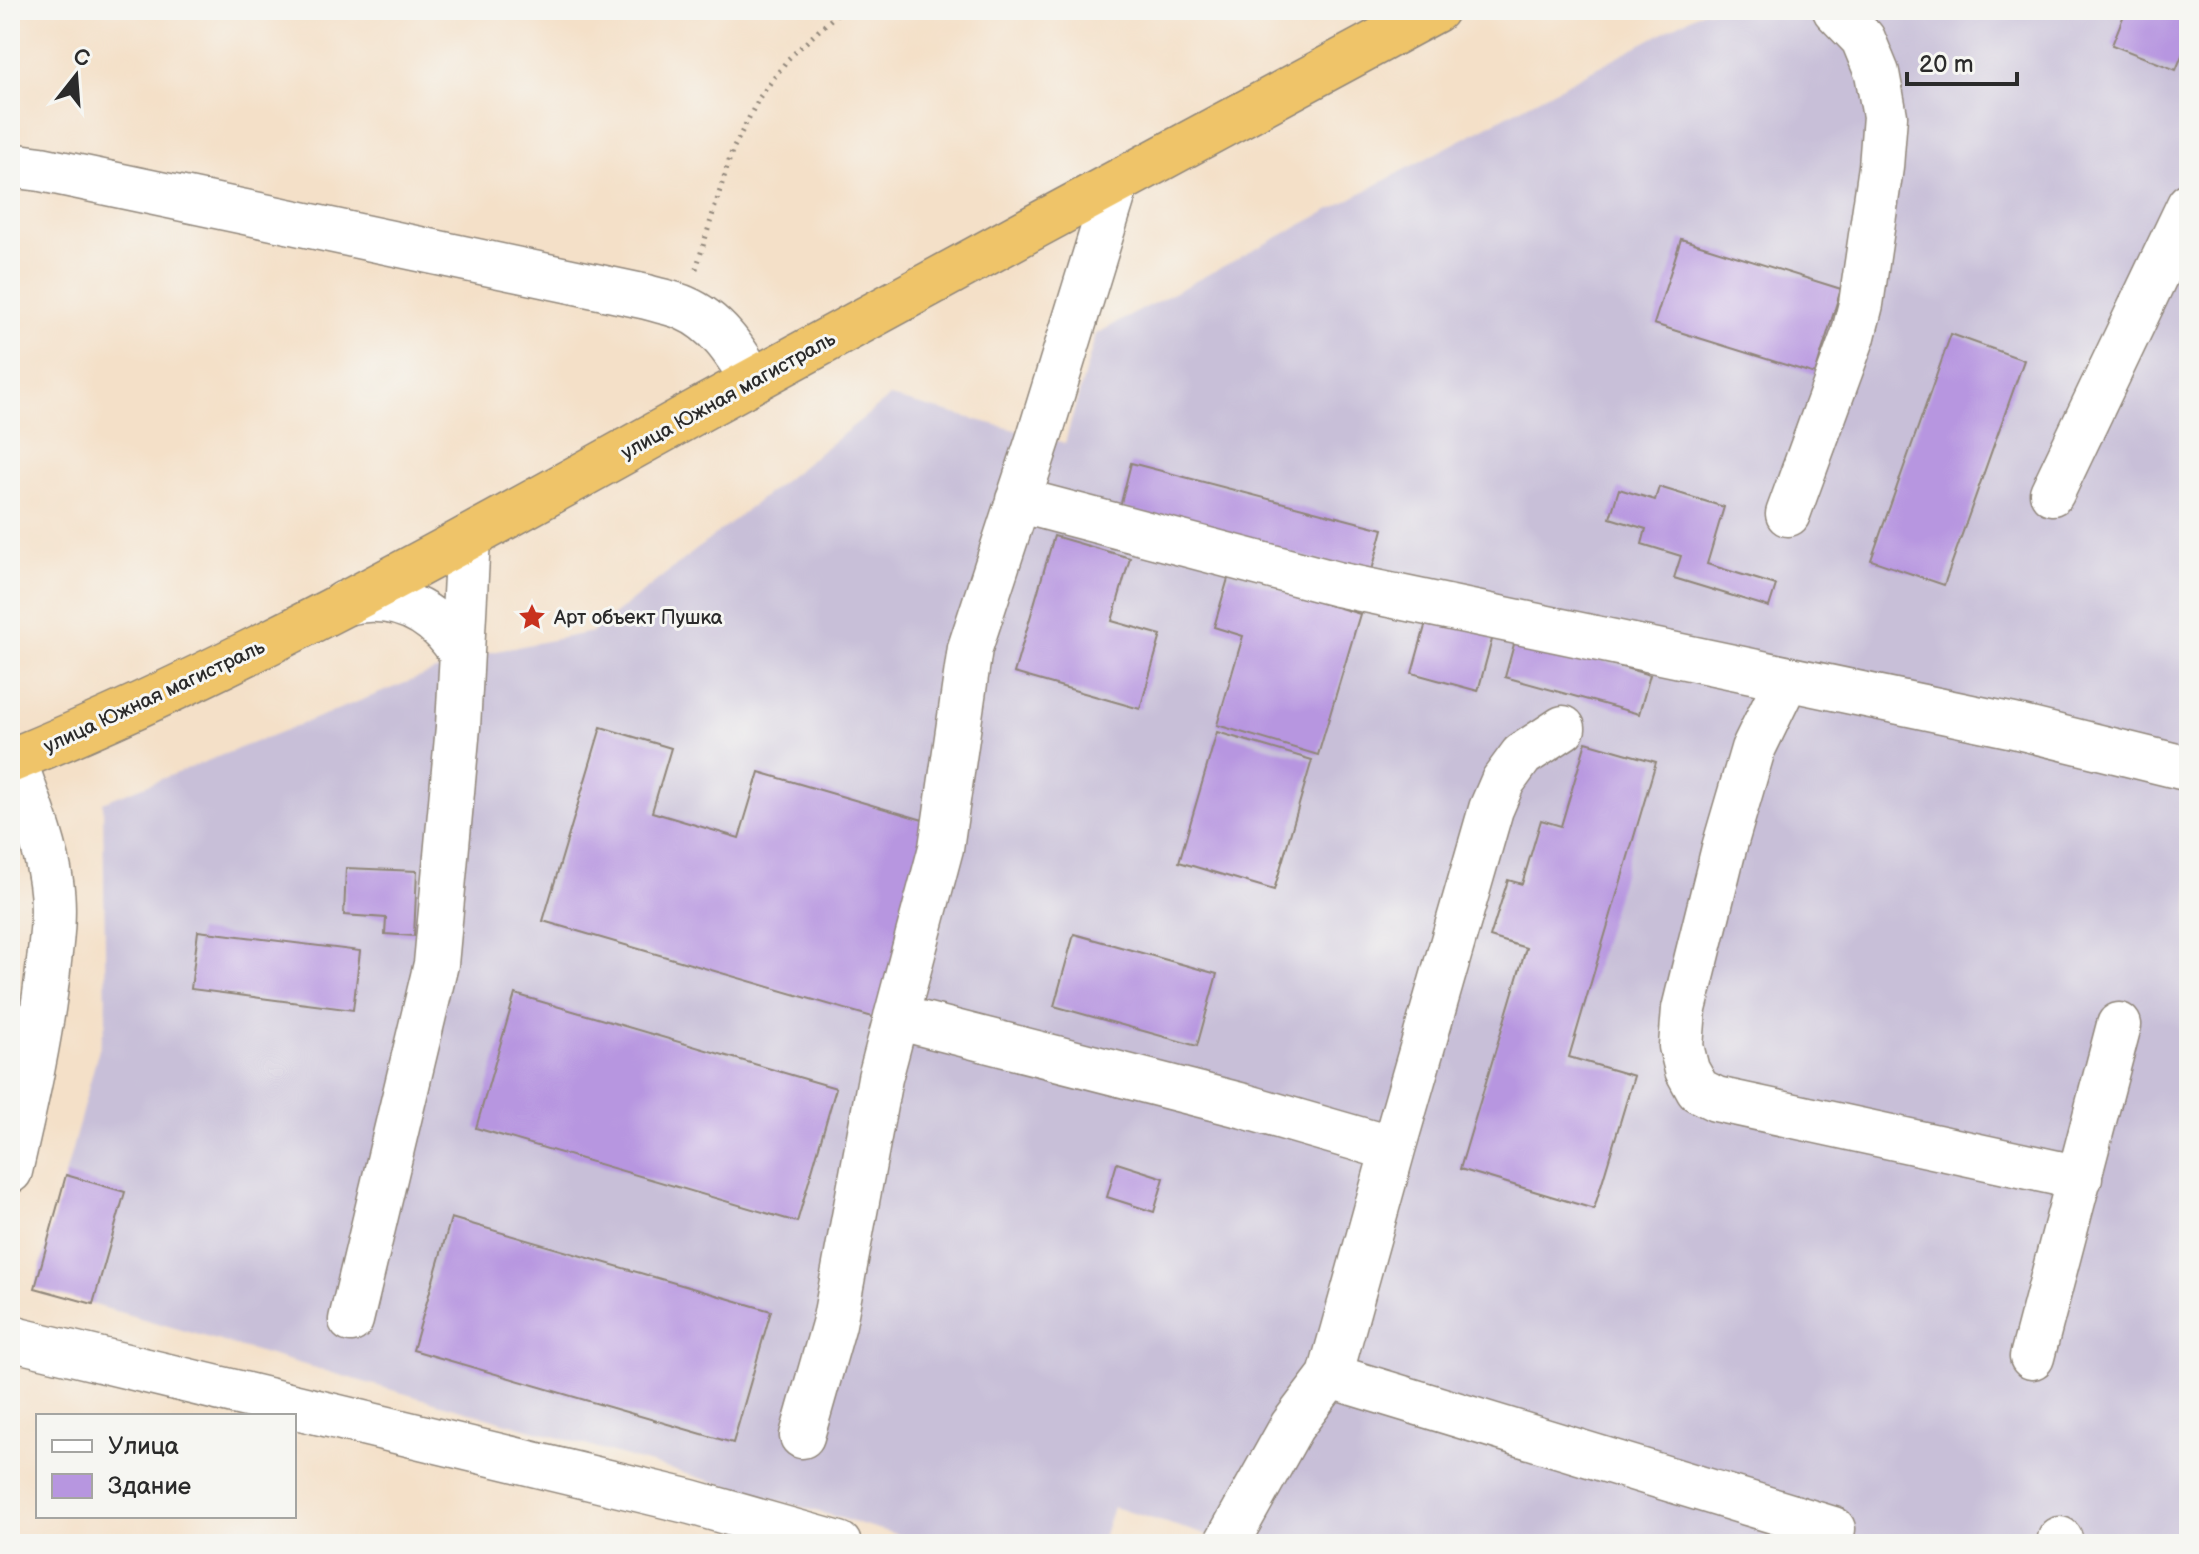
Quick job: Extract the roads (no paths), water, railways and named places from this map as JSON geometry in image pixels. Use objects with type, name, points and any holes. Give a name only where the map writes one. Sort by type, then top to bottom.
[{"type":"highway","name":"улица Южная магистраль","points":[[12,760],[65,739],[240,657],[345,603],[1436,10]]},
{"type":"street","points":[[1788,514],[1853,336],[1861,304],[1881,167],[1885,116],[1877,73],[1863,39],[1835,10]]},
{"type":"street","points":[[10,165],[617,291],[684,308],[711,325],[732,347],[753,380]]},
{"type":"street","points":[[802,1436],[834,1324],[880,1078],[941,848],[970,648],[1117,183]]},
{"type":"street","points":[[2052,493],[2189,205]]},
{"type":"street","points":[[1018,500],[1337,584],[2014,726],[2189,769]]},
{"type":"street","points":[[351,1320],[436,964],[458,727],[468,538]]},
{"type":"street","points":[[345,603],[377,598],[417,610],[444,630],[461,653]]},
{"type":"street","points":[[1787,679],[1753,749],[1724,848],[1684,1009],[1681,1046],[1687,1070],[1698,1090],[1716,1099],[2080,1178]]},
{"type":"street","points":[[1226,1544],[1292,1426],[1330,1376],[1491,809],[1503,781],[1522,755],[1563,728]]},
{"type":"street","points":[[10,1171],[46,996],[52,930],[51,884],[42,839],[12,760]]},
{"type":"street","points":[[896,1017],[1244,1106],[1393,1149]]},
{"type":"street","points":[[2032,1357],[2119,1025]]},
{"type":"street","points":[[10,1336],[691,1502],[839,1544]]},
{"type":"street","points":[[1330,1376],[1833,1529]]},
{"type":"place","name":"Арт объект Пушка","points":[[532,617]]}]
